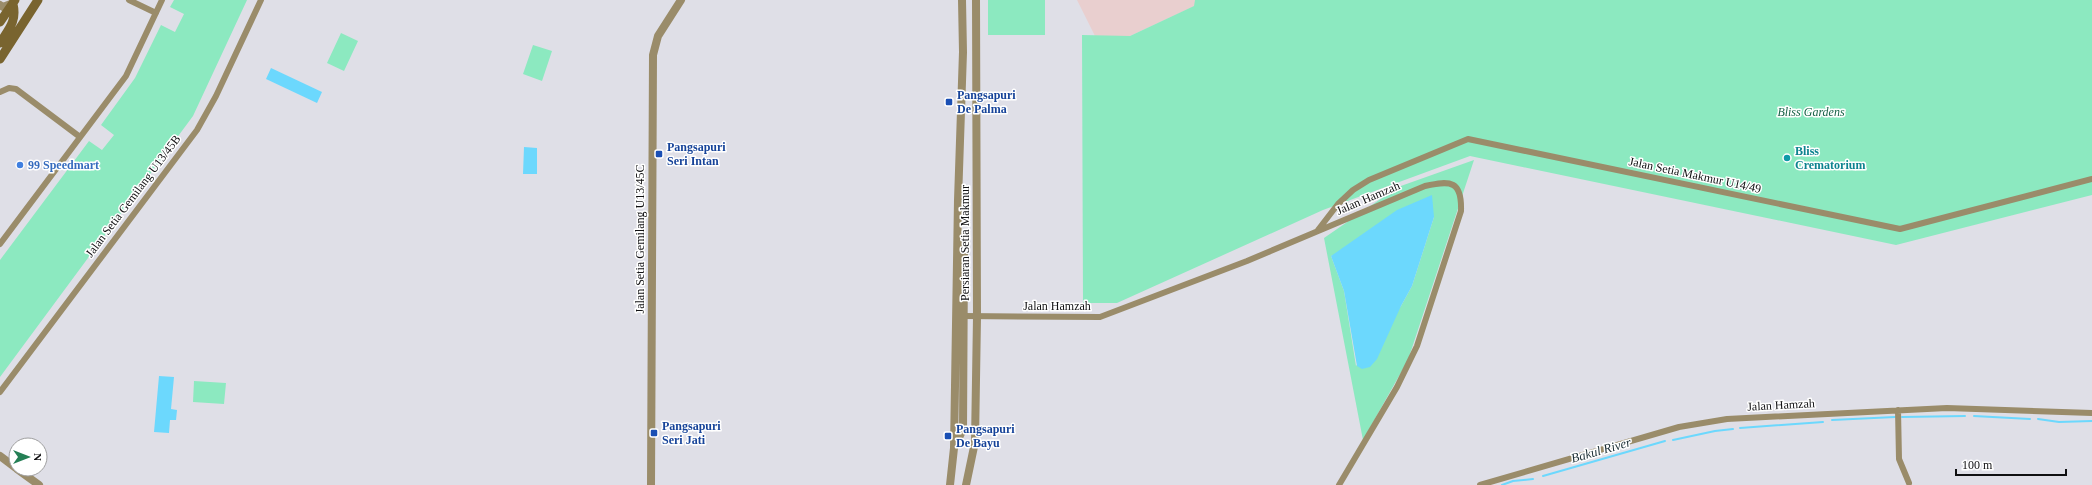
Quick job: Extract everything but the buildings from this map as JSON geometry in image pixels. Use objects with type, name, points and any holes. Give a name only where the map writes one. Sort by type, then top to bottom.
[{"type":"main road","points":[[13,1],[23,0]]},
{"type":"main road","points":[[0,59],[38,0]]},
{"type":"main road","points":[[0,22],[13,1]]},
{"type":"main road","points":[[0,42],[13,23],[15,13],[13,1]]},
{"type":"street","points":[[129,0],[156,13]]},
{"type":"street","points":[[0,244],[126,76],[162,0]]},
{"type":"street","name":"Jalan Setia Gemilang U13/45B","points":[[0,392],[197,130],[213,102],[262,0]]},
{"type":"street","name":"Jalan Setia Gemilang U13/45C","points":[[651,485],[653,55],[658,36],[681,0]]},
{"type":"street","name":"Persiaran Setia Makmur","points":[[950,485],[954,448],[957,236],[963,52],[962,0]]},
{"type":"street","name":"Persiaran Setia Makmur","points":[[966,485],[974,442],[977,316],[976,0]]},
{"type":"street","points":[[0,5],[3,7],[13,1]]},
{"type":"street","points":[[2,90],[16,89],[80,137]]},
{"type":"street","name":"Jalan Setia Makmur U14/49","points":[[1317,231],[1338,204],[1353,190],[1369,180],[1468,139],[1900,230],[2092,179]]},
{"type":"street","name":"Jalan Hamzah","points":[[964,316],[1100,316],[1248,260],[1425,186],[1449,183],[1456,187],[1461,196],[1461,211],[1417,346],[1397,387],[1339,485]]},
{"type":"street","points":[[954,448],[963,429],[964,254],[957,236]]},
{"type":"street","name":"Jalan Hamzah","points":[[1480,485],[1679,427],[1727,419],[1947,408],[2092,413]]},
{"type":"street","points":[[1898,410],[1899,459],[1908,483]]},
{"type":"street","points":[[0,456],[8,462]]},
{"type":"street","points":[[28,477],[39,485]]},
{"type":"shaded area","points":[[1077,0],[1195,0],[1195,6],[1130,36],[1095,36]]},
{"type":"green space","points":[[174,0],[247,0],[193,116],[0,377],[0,260],[89,141],[102,150],[114,135],[101,125],[135,78],[161,25],[175,32],[184,14],[170,7]]},
{"type":"green space","points":[[988,0],[1045,0],[1045,35],[988,35]]},
{"type":"green space","name":"Bliss Gardens","points":[[1195,0],[2092,0],[2092,195],[1896,245],[1470,156],[1323,210],[1117,303],[1083,303],[1082,35],[1130,36],[1194,6]]},
{"type":"green space","points":[[341,33],[358,41],[344,71],[327,63]]},
{"type":"green space","points":[[533,45],[552,51],[542,81],[523,74]]},
{"type":"green space","points":[[1474,160],[1408,360],[1363,440],[1324,238],[1398,187]],"holes":[[[1434,217],[1412,286],[1401,306],[1356,366],[1344,291],[1331,256]]]},
{"type":"green space","points":[[194,381],[226,383],[224,404],[193,402]]},
{"type":"water","points":[[271,68],[322,92],[317,103],[266,79]]},
{"type":"water","points":[[524,147],[537,148],[537,174],[523,174]]},
{"type":"water","points":[[1432,195],[1434,217],[1412,286],[1401,306],[1377,359],[1370,367],[1362,369],[1357,366],[1344,291],[1331,256],[1397,210]]},
{"type":"water","points":[[159,376],[174,377],[171,409],[177,410],[176,420],[170,420],[169,433],[154,432]]},
{"type":"waterway","name":"Bakul River","points":[[1902,417],[1965,416]]},
{"type":"waterway","name":"Bakul River","points":[[1974,416],[2030,419]]},
{"type":"waterway","name":"Bakul River","points":[[1832,420],[1895,417]]},
{"type":"waterway","name":"Bakul River","points":[[2038,419],[2059,422],[2092,421]]},
{"type":"waterway","name":"Bakul River","points":[[1740,428],[1823,422]]},
{"type":"waterway","name":"Bakul River","points":[[1673,440],[1715,431],[1733,429]]},
{"type":"waterway","name":"Bakul River","points":[[1543,476],[1665,441]]},
{"type":"waterway","name":"Bakul River","points":[[1502,485],[1513,481],[1533,479]]},
{"type":"place","name":"Pangsapuri De Palma","points":[[949,102]]},
{"type":"place","name":"Pangsapuri Seri Intan","points":[[659,154]]},
{"type":"place","name":"Bliss Crematorium","points":[[1787,158]]},
{"type":"place","name":"99 Speedmart","points":[[20,165]]},
{"type":"place","name":"Pangsapuri Seri Jati","points":[[654,433]]},
{"type":"place","name":"Pangsapuri De Bayu","points":[[948,436]]}]
